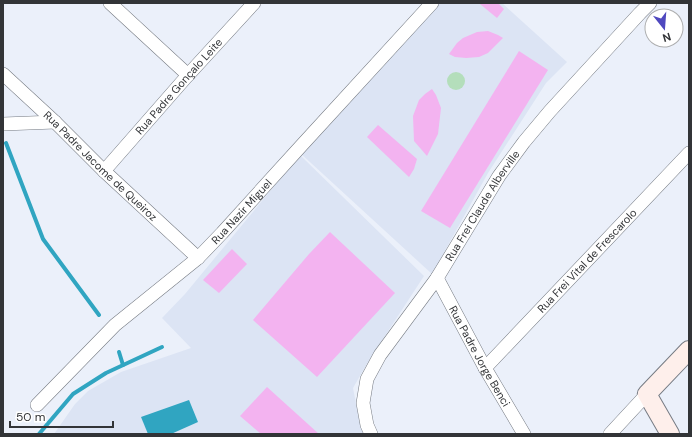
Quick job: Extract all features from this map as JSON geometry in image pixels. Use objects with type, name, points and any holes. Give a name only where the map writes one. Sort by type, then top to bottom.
[{"type":"street","points":[[110,3],[188,75]]},
{"type":"street","name":"Rua Padre Gonçalo Leite","points":[[104,171],[188,75],[254,3]]},
{"type":"street","name":"Rua Nazir Miguel","points":[[37,405],[115,325],[198,258],[432,3]]},
{"type":"street","name":"Rua Frei Claude Alberville","points":[[371,434],[367,425],[363,403],[367,379],[380,355],[437,278],[499,176],[524,142],[642,8],[650,3]]},
{"type":"street","name":"Rua Padre Jacome de Queiroz","points":[[3,74],[55,122],[104,171],[198,258]]},
{"type":"street","points":[[3,124],[55,122]]},
{"type":"street","name":"Rua Frei Vital de Frescarolo","points":[[485,368],[689,153]]},
{"type":"street","name":"Rua Padre Jorge Benci","points":[[437,278],[485,368],[524,434]]},
{"type":"street","points":[[610,434],[689,350]]},
{"type":"street","points":[[648,394],[670,434]]},
{"type":"shaded area","points":[[438,3],[502,3],[567,62],[546,83],[488,173],[432,274],[299,152]]},
{"type":"shaded area","points":[[300,155],[424,276],[368,362],[353,388],[359,419],[365,434],[54,434],[75,404],[88,391],[121,372],[191,348],[162,318],[185,294]]},
{"type":"green space","points":[[456,72],[462,75],[465,81],[462,87],[456,90],[450,87],[447,81],[450,75]]},
{"type":"water","points":[[189,400],[198,422],[171,434],[148,434],[141,417]]},
{"type":"building","points":[[498,3],[504,9],[497,18],[480,4]]},
{"type":"building","points":[[488,31],[503,38],[488,53],[479,57],[466,58],[455,57],[449,54],[457,43],[463,38],[477,32]]},
{"type":"building","points":[[519,51],[548,70],[450,228],[421,211]]},
{"type":"building","points":[[432,89],[441,108],[438,134],[427,156],[414,141],[413,116],[419,100]]},
{"type":"building","points":[[378,125],[417,159],[414,169],[409,177],[367,137]]},
{"type":"building","points":[[330,232],[395,293],[317,377],[253,320],[309,254]]},
{"type":"building","points":[[232,249],[247,264],[219,293],[203,280]]},
{"type":"building","points":[[267,387],[319,434],[261,434],[240,416]]},
{"type":"waterway","points":[[6,143],[43,239],[99,315]]},
{"type":"waterway","points":[[39,434],[73,394],[106,373],[162,347]]},
{"type":"waterway","points":[[119,352],[123,365]]}]
